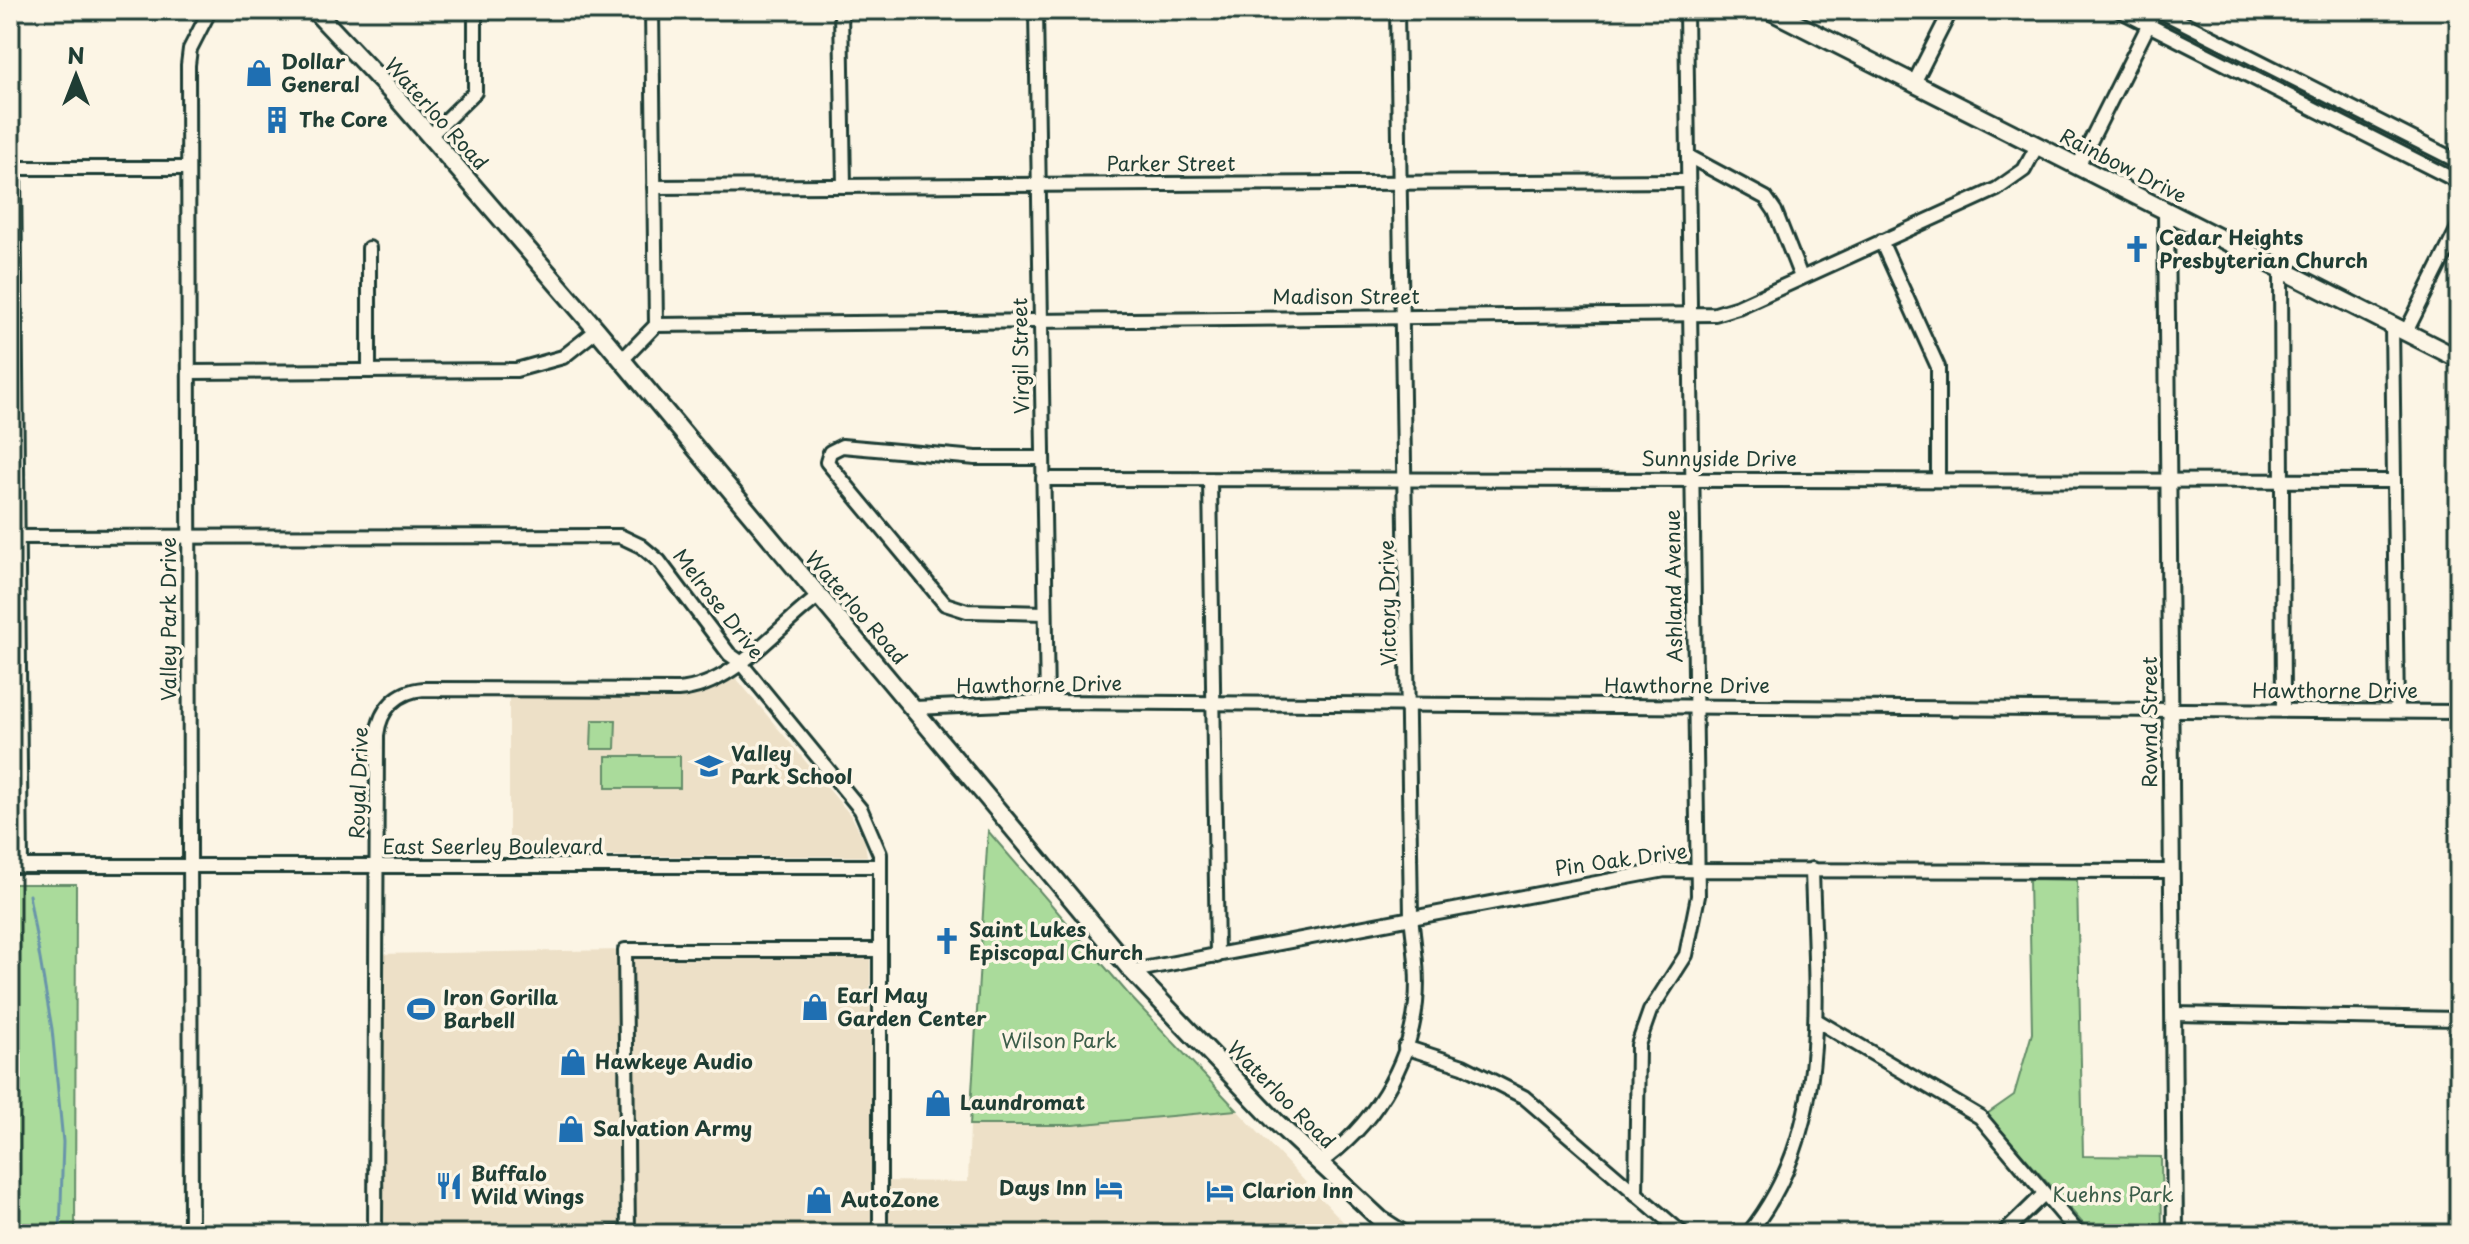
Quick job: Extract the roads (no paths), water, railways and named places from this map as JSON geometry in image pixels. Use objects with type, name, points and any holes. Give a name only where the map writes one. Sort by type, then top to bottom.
[{"type":"main road","name":"Waterloo Road","points":[[314,10],[430,136],[597,330],[1132,971],[1319,1163],[1385,1227],[1403,1234]]},
{"type":"main road","name":"Rainbow Drive","points":[[1769,10],[2459,359]]},
{"type":"street","name":"Valley Park Drive","points":[[191,1234],[188,65],[190,49],[210,10]]},
{"type":"street","points":[[430,136],[475,92],[475,10]]},
{"type":"street","points":[[622,360],[656,325],[652,10]]},
{"type":"street","points":[[841,10],[844,186]]},
{"type":"street","name":"Virgil Street","points":[[1036,10],[1047,702]]},
{"type":"street","name":"Victory Drive","points":[[1319,1163],[1366,1120],[1382,1099],[1405,1047],[1417,987],[1411,916],[1397,10]]},
{"type":"street","name":"Ashland Avenue","points":[[1636,1194],[1638,1045],[1650,1011],[1675,975],[1692,938],[1698,869],[1686,10]]},
{"type":"street","points":[[1914,83],[1951,10]]},
{"type":"street","points":[[2119,10],[2459,182]]},
{"type":"street","points":[[2078,166],[2157,10],[2459,162]]},
{"type":"street","name":"Madison Street","points":[[656,325],[1041,319],[1690,316],[1727,311],[1997,189],[2024,170],[2037,146]]},
{"type":"street","points":[[1688,156],[1766,198],[1775,211],[1801,277]]},
{"type":"street","points":[[16,866],[12,165],[188,168]]},
{"type":"street","name":"Parker Street","points":[[654,187],[1688,181]]},
{"type":"street","name":"Rownd Street","points":[[2166,210],[2175,1234]]},
{"type":"street","points":[[2397,711],[2394,481],[2399,329],[2459,226]]},
{"type":"street","points":[[1881,241],[1938,367],[1938,479]]},
{"type":"street","points":[[369,248],[369,371]]},
{"type":"street","points":[[2281,269],[2283,710]]},
{"type":"street","points":[[189,372],[531,368],[570,353],[597,330]]},
{"type":"street","points":[[1043,458],[976,458],[842,446],[830,452],[827,462],[945,604],[967,611],[1045,613]]},
{"type":"street","name":"Sunnyside Drive","points":[[1043,479],[2394,481]]},
{"type":"street","points":[[1210,480],[1217,956]]},
{"type":"street","name":"Melrose Drive","points":[[14,537],[620,536],[641,546],[659,561],[729,654],[739,661],[861,810],[873,833],[880,866],[880,1234]]},
{"type":"street","name":"Royal Drive","points":[[375,1234],[378,726],[385,709],[399,696],[424,689],[690,689],[714,682],[818,597]]},
{"type":"street","name":"Hawthorne Drive","points":[[915,708],[1047,702],[2459,712]]},
{"type":"street","name":"East Seerley Boulevard","points":[[16,866],[880,866]]},
{"type":"street","points":[[1748,1234],[1779,1187],[1798,1145],[1813,1077],[1816,1020],[1812,869]]},
{"type":"street","name":"Pin Oak Drive","points":[[1132,971],[1665,870],[2171,871]]},
{"type":"street","points":[[610,1234],[628,1234],[625,950],[879,950]]},
{"type":"street","points":[[2173,1014],[2459,1019]]},
{"type":"street","points":[[1816,1020],[1980,1117],[2079,1234]]},
{"type":"street","points":[[1405,1047],[1463,1066],[1508,1087],[1683,1234]]},
{"type":"street","points":[[2003,1234],[2044,1194]]},
{"type":"waterway","points":[[29,895],[52,1029],[63,1142],[60,1234]]},
{"type":"place","name":"Dollar General","points":[[259,73]]},
{"type":"place","name":"The Core","points":[[277,120]]},
{"type":"place","name":"Cedar Heights Presbyterian Church","points":[[2137,249]]},
{"type":"place","name":"Valley Park School","points":[[709,766]]},
{"type":"place","name":"Saint Lukes Episcopal Church","points":[[947,941]]},
{"type":"place","name":"Earl May Garden Center","points":[[815,1007]]},
{"type":"place","name":"Iron Gorilla Barbell","points":[[421,1009]]},
{"type":"place","name":"Hawkeye Audio","points":[[573,1062]]},
{"type":"place","name":"Laundromat","points":[[938,1103]]},
{"type":"place","name":"Salvation Army","points":[[571,1129]]},
{"type":"place","name":"Buffalo Wild Wings","points":[[449,1186]]},
{"type":"place","name":"Days Inn","points":[[1109,1188]]},
{"type":"place","name":"Clarion Inn","points":[[1220,1191]]},
{"type":"place","name":"AutoZone","points":[[819,1200]]},
{"type":"park label","name":"Wilson Park","points":[[1059,1041]]},
{"type":"park label","name":"Kuehns Park","points":[[2113,1195]]}]
